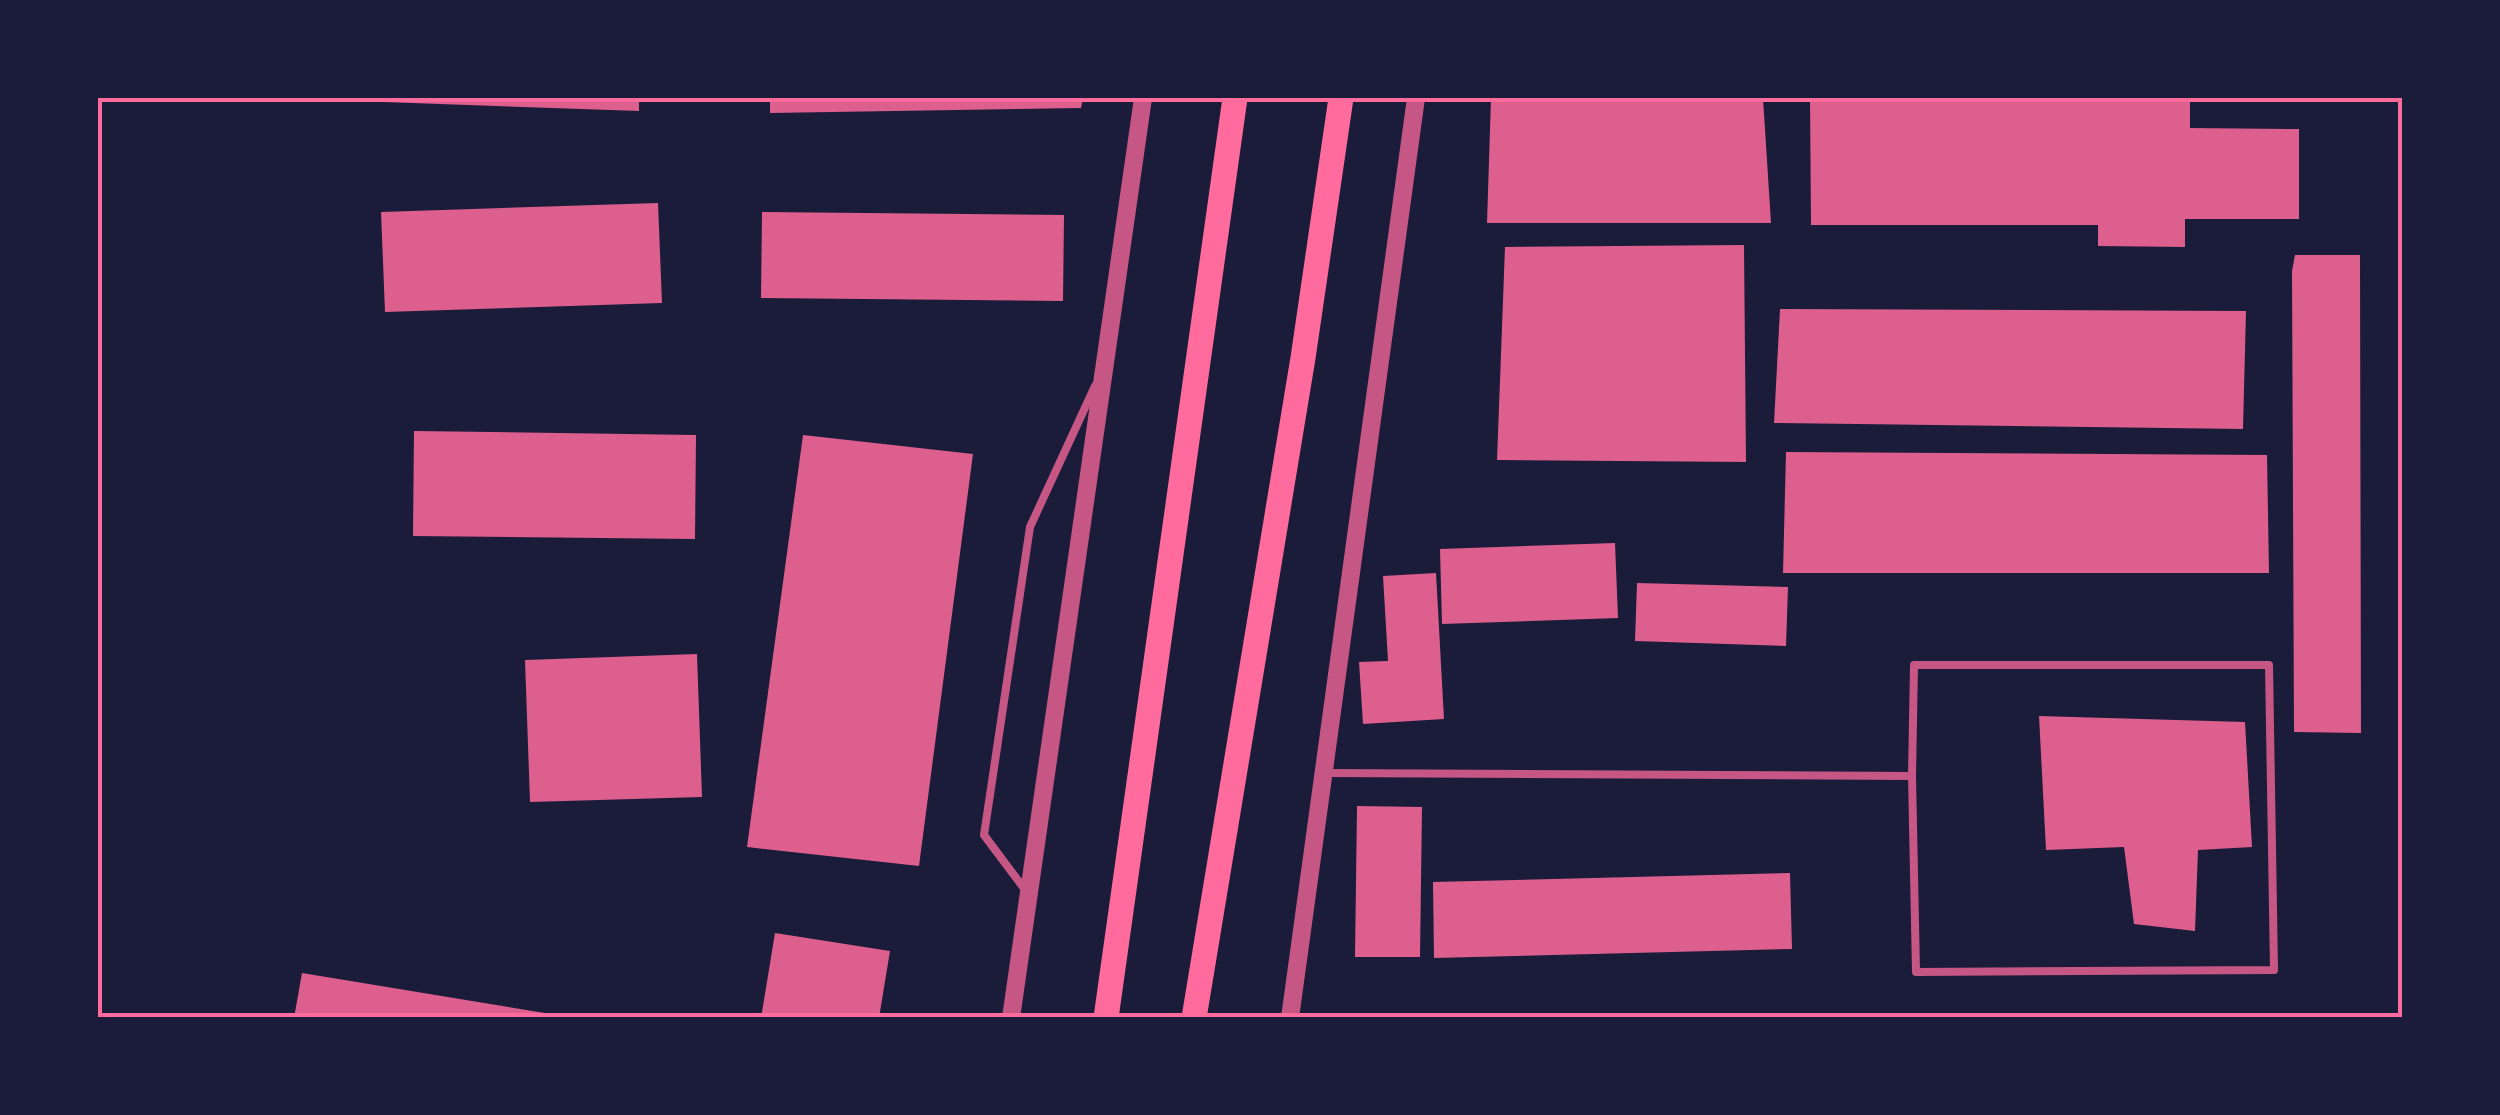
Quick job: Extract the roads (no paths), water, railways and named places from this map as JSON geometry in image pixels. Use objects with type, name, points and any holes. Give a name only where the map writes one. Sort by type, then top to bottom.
[{"type":"main road","points":[[1106,1018],[1236,98]]},
{"type":"main road","points":[[1194,1018],[1342,98]]},
{"type":"street","points":[[1011,1018],[1143,98]]},
{"type":"street","points":[[1290,1018],[1416,98]]},
{"type":"lane","points":[[1029,894],[984,835],[988,804],[1030,527],[1105,364]]},
{"type":"lane","points":[[1914,665],[2269,665],[2274,970],[1916,972],[1912,776],[1914,665]]},
{"type":"lane","points":[[1326,773],[1912,776]]}]
